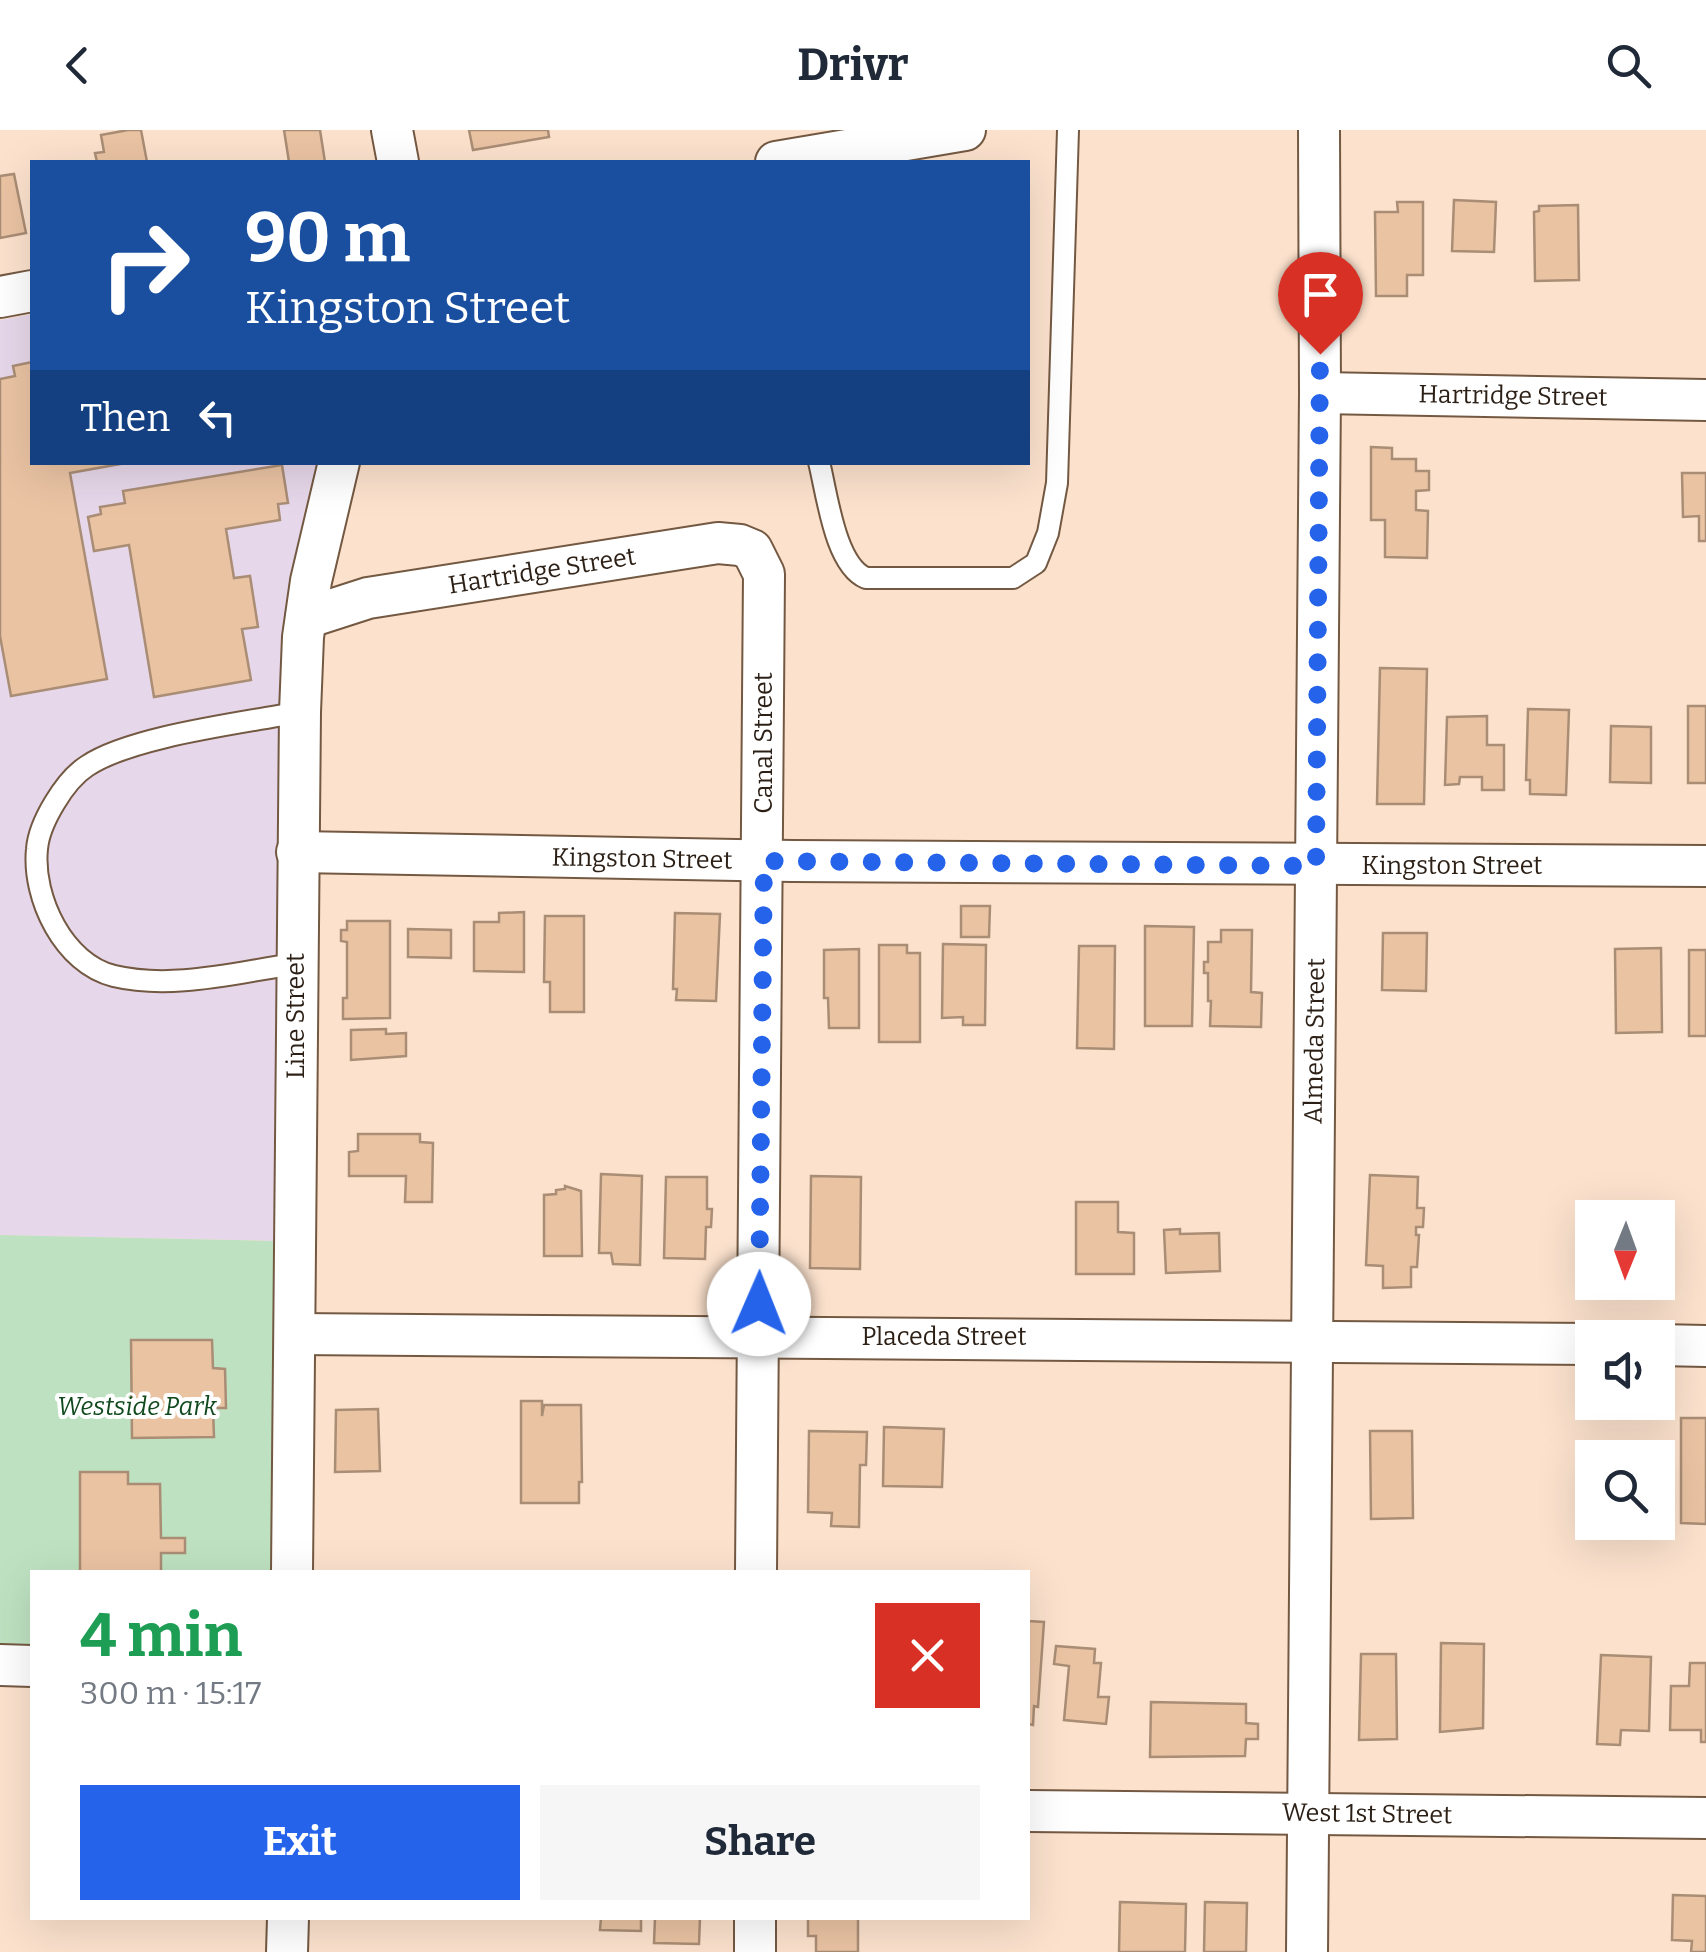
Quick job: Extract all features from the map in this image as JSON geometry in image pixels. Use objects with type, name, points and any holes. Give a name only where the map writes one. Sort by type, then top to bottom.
[{"type":"street","points":[[392,130],[398,160]]},
{"type":"street","points":[[788,160],[965,130]]},
{"type":"street","name":"Almeda Street","points":[[1307,1952],[1319,130]]},
{"type":"street","points":[[0,297],[30,291]]},
{"type":"street","name":"Hartridge Street","points":[[1320,392],[1706,400]]},
{"type":"street","name":"Line Street","points":[[292,1570],[300,712],[306,618],[338,465]]},
{"type":"street","name":"Hartridge Street","points":[[306,618],[368,598],[718,543],[740,544],[752,550],[764,574]]},
{"type":"street","name":"Canal Street","points":[[756,1570],[764,574]]},
{"type":"street","name":"Kingston Street","points":[[297,852],[764,861],[1706,866]]},
{"type":"street","name":"Placeda Street","points":[[295,1334],[1575,1344]]},
{"type":"street","points":[[1675,1346],[1706,1346]]},
{"type":"street","points":[[0,1665],[30,1666]]},
{"type":"street","name":"West 1st Street","points":[[1030,1810],[1706,1818]]},
{"type":"street","points":[[287,1952],[288,1920]]},
{"type":"street","points":[[754,1920],[755,1952]]},
{"type":"lane","points":[[820,465],[844,558],[854,573],[866,578],[1013,578],[1036,563],[1048,533],[1058,466],[1068,130]]},
{"type":"lane","points":[[295,964],[168,982],[112,976],[81,960],[53,924],[40,884],[37,848],[55,800],[85,767],[126,747],[300,712]]},
{"type":"shaded area","points":[[30,314],[30,465],[325,465],[280,675],[274,1241],[0,1235],[0,320]]},
{"type":"green space","name":"Westside Park","points":[[0,1235],[274,1241],[272,1570],[30,1570],[30,1651],[0,1651]]},
{"type":"building","points":[[141,130],[147,160],[97,160],[95,153],[104,152],[101,135]]},
{"type":"building","points":[[284,130],[320,130],[325,160],[289,160]]},
{"type":"building","points":[[469,130],[548,130],[549,137],[473,150]]},
{"type":"building","points":[[14,174],[26,233],[0,238],[0,176]]},
{"type":"building","points":[[1454,200],[1496,202],[1494,252],[1452,251]]},
{"type":"building","points":[[1397,202],[1423,202],[1423,275],[1407,275],[1407,296],[1376,296],[1375,212],[1398,212]]},
{"type":"building","points":[[1578,205],[1579,280],[1535,281],[1534,212],[1539,211],[1539,206]]},
{"type":"building","points":[[30,362],[30,465],[115,465],[70,473],[107,679],[11,696],[0,636],[0,379],[15,376],[13,366]]},
{"type":"building","points":[[1371,447],[1392,448],[1392,459],[1416,459],[1416,471],[1429,471],[1429,490],[1416,491],[1416,510],[1428,511],[1427,558],[1385,557],[1385,520],[1371,520]]},
{"type":"building","points":[[282,465],[288,503],[278,504],[280,520],[226,529],[234,578],[250,576],[258,627],[242,629],[251,680],[154,697],[129,545],[94,551],[88,517],[101,514],[100,507],[125,503],[123,491]]},
{"type":"building","points":[[1682,473],[1706,473],[1706,541],[1699,541],[1699,516],[1683,517]]},
{"type":"building","points":[[1380,668],[1427,669],[1424,804],[1377,804]]},
{"type":"building","points":[[1688,706],[1706,706],[1706,783],[1688,783]]},
{"type":"building","points":[[1528,709],[1569,710],[1566,795],[1530,794],[1530,780],[1526,780]]},
{"type":"building","points":[[1487,716],[1487,745],[1504,745],[1504,790],[1482,790],[1482,777],[1460,777],[1459,784],[1445,785],[1447,717]]},
{"type":"building","points":[[1611,726],[1651,727],[1651,783],[1610,782]]},
{"type":"building","points":[[961,906],[990,906],[989,937],[961,937]]},
{"type":"building","points":[[524,912],[524,972],[474,971],[474,922],[499,922],[499,913]]},
{"type":"building","points":[[675,913],[720,914],[716,1001],[676,1000]]},
{"type":"building","points":[[545,916],[584,916],[584,1012],[550,1012],[550,982],[544,982]]},
{"type":"building","points":[[347,921],[390,921],[390,1018],[343,1019],[347,942],[341,941],[341,930],[347,930]]},
{"type":"building","points":[[1145,926],[1194,927],[1192,1026],[1145,1026]]},
{"type":"building","points":[[408,929],[451,930],[451,958],[408,957]]},
{"type":"building","points":[[1221,930],[1252,930],[1251,992],[1262,993],[1261,1027],[1210,1026],[1211,1001],[1204,962],[1208,962],[1208,942],[1221,942]]},
{"type":"building","points":[[1383,933],[1427,933],[1426,991],[1382,990]]},
{"type":"building","points":[[943,944],[986,945],[985,1025],[963,1025],[963,1017],[942,1018]]},
{"type":"building","points":[[879,945],[907,945],[907,953],[920,953],[920,1042],[879,1042]]},
{"type":"building","points":[[1079,946],[1115,946],[1114,1049],[1077,1048]]},
{"type":"building","points":[[1661,948],[1662,1032],[1616,1033],[1615,949]]},
{"type":"building","points":[[859,949],[859,1028],[829,1028],[828,998],[824,998],[824,950]]},
{"type":"building","points":[[1689,950],[1706,950],[1706,1036],[1689,1036]]},
{"type":"building","points":[[386,1029],[386,1034],[406,1033],[406,1056],[351,1060],[351,1030]]},
{"type":"building","points":[[358,1134],[420,1134],[420,1142],[433,1143],[432,1202],[405,1202],[406,1176],[349,1176],[349,1152],[358,1151]]},
{"type":"building","points":[[601,1174],[642,1176],[640,1265],[613,1264],[611,1253],[599,1253]]},
{"type":"building","points":[[1370,1175],[1418,1177],[1417,1208],[1424,1208],[1423,1227],[1416,1227],[1417,1267],[1411,1267],[1411,1287],[1383,1288],[1383,1266],[1366,1265]]},
{"type":"building","points":[[811,1176],[861,1177],[860,1269],[810,1268]]},
{"type":"building","points":[[666,1177],[707,1177],[707,1209],[712,1209],[711,1227],[706,1227],[705,1259],[664,1258]]},
{"type":"building","points":[[565,1186],[581,1191],[582,1256],[544,1256],[544,1195],[556,1194]]},
{"type":"building","points":[[1076,1202],[1118,1202],[1118,1232],[1134,1233],[1134,1274],[1076,1274]]},
{"type":"building","points":[[1180,1229],[1180,1234],[1219,1233],[1220,1271],[1166,1273],[1164,1230]]},
{"type":"building","points":[[131,1340],[212,1340],[213,1368],[225,1369],[226,1408],[213,1408],[214,1437],[132,1438]]},
{"type":"building","points":[[521,1401],[542,1401],[542,1416],[544,1405],[581,1405],[579,1503],[521,1503]]},
{"type":"building","points":[[378,1409],[380,1471],[335,1472],[336,1410]]},
{"type":"building","points":[[1681,1418],[1706,1418],[1706,1524],[1681,1523]]},
{"type":"building","points":[[884,1427],[944,1429],[942,1487],[883,1486]]},
{"type":"building","points":[[809,1431],[867,1432],[866,1465],[860,1465],[859,1527],[831,1526],[832,1513],[808,1512]]},
{"type":"building","points":[[1370,1431],[1412,1431],[1413,1518],[1371,1519]]},
{"type":"building","points":[[80,1472],[128,1472],[128,1484],[160,1484],[161,1538],[185,1538],[185,1553],[161,1553],[161,1570],[80,1570]]},
{"type":"building","points":[[1030,1621],[1044,1622],[1038,1707],[1034,1706],[1033,1725]]},
{"type":"building","points":[[1441,1643],[1484,1644],[1483,1728],[1440,1732]]},
{"type":"building","points":[[1056,1646],[1095,1649],[1094,1663],[1101,1663],[1098,1697],[1109,1697],[1106,1724],[1064,1720],[1069,1666],[1054,1664]]},
{"type":"building","points":[[1361,1654],[1396,1654],[1397,1739],[1359,1740]]},
{"type":"building","points":[[1601,1655],[1651,1657],[1649,1731],[1621,1730],[1620,1745],[1597,1744]]},
{"type":"building","points":[[1690,1663],[1706,1663],[1706,1742],[1701,1742],[1701,1730],[1670,1730],[1671,1686],[1689,1686]]},
{"type":"building","points":[[1151,1702],[1246,1704],[1246,1723],[1258,1724],[1258,1739],[1246,1739],[1245,1756],[1150,1757]]},
{"type":"building","points":[[1673,1895],[1706,1896],[1706,1952],[1691,1952],[1692,1941],[1672,1940]]},
{"type":"building","points":[[1120,1902],[1186,1904],[1185,1952],[1119,1952]]},
{"type":"building","points":[[1205,1902],[1247,1903],[1246,1952],[1204,1952]]},
{"type":"building","points":[[601,1920],[641,1920],[641,1931],[600,1930]]},
{"type":"building","points":[[655,1920],[700,1920],[699,1944],[654,1943]]},
{"type":"building","points":[[808,1920],[858,1920],[858,1952],[816,1952],[816,1936],[808,1936]]},
{"type":"route","points":[[759,1304],[764,861],[1316,866],[1320,354]]}]
